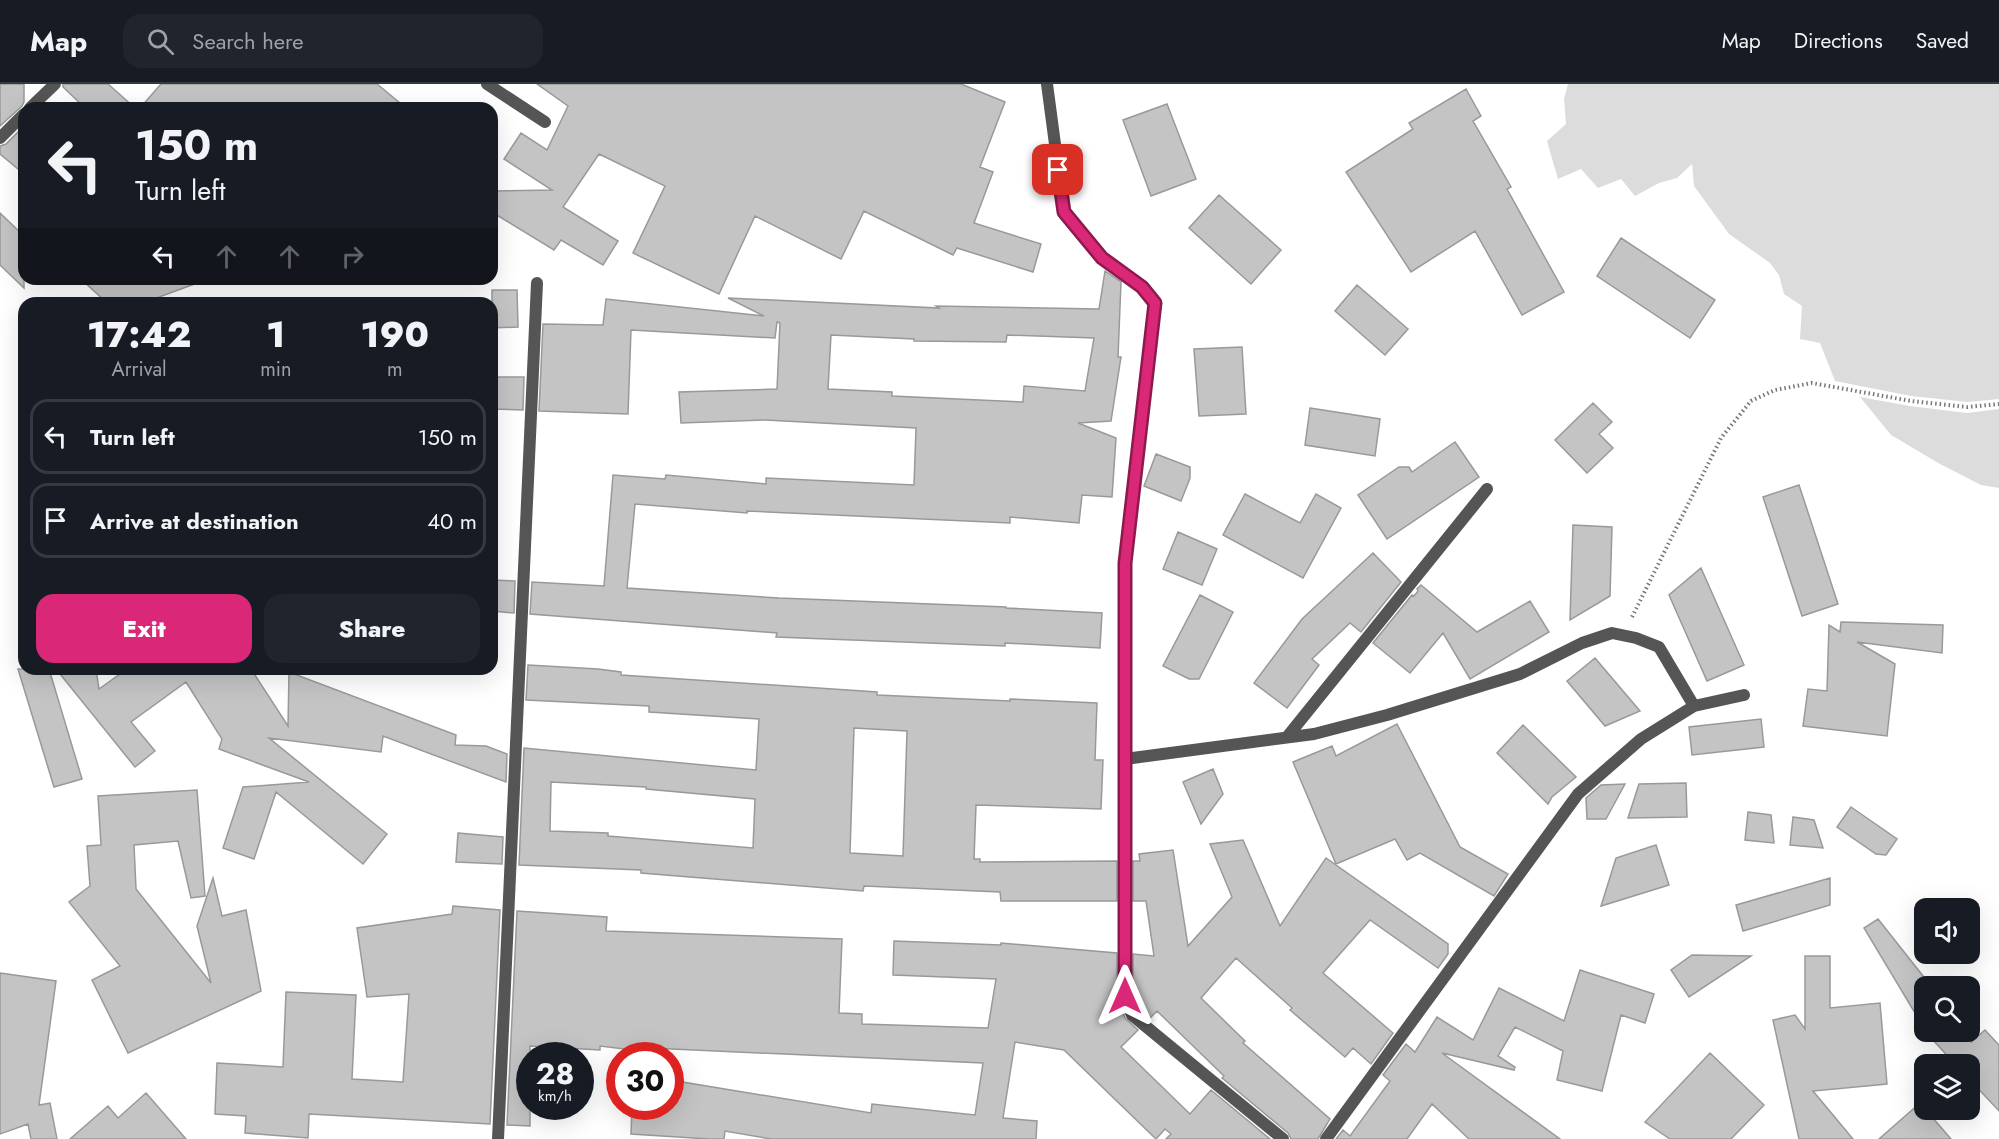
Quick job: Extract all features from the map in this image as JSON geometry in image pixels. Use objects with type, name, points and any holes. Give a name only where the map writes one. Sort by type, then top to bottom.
[{"type":"street","points":[[36,102],[55,84]]},
{"type":"street","points":[[487,84],[545,122]]},
{"type":"street","points":[[1047,84],[1064,212],[1102,258],[1142,287],[1155,303],[1125,563],[1125,996],[1132,1015],[1283,1139]]},
{"type":"street","points":[[0,138],[18,120]]},
{"type":"street","points":[[498,1139],[537,283]]},
{"type":"street","points":[[1287,737],[1487,489]]},
{"type":"street","points":[[1125,759],[1314,734],[1520,674],[1582,643],[1612,633],[1636,638],[1659,647],[1694,706]]},
{"type":"street","points":[[1326,1139],[1578,794],[1641,739],[1694,706],[1744,695]]},
{"type":"path","points":[[1623,635],[1721,438],[1751,401],[1775,390],[1812,383],[1911,401],[1967,407],[1999,404]]},
{"type":"shaded area","points":[[1568,84],[1999,84],[1999,399],[1968,402],[1911,396],[1835,381],[1820,343],[1800,339],[1802,306],[1784,294],[1779,275],[1770,263],[1729,234],[1694,186],[1692,164],[1677,178],[1659,183],[1635,196],[1621,179],[1598,188],[1581,169],[1558,179],[1547,141],[1566,124],[1564,99]]},
{"type":"shaded area","points":[[1860,397],[1967,413],[1999,409],[1999,488],[1981,485],[1891,435]]},
{"type":"building","points":[[0,84],[24,84],[24,102],[18,102],[18,110],[0,126]]},
{"type":"building","points":[[63,84],[108,84],[128,102],[79,102],[63,87]]},
{"type":"building","points":[[161,84],[377,84],[399,102],[145,102]]},
{"type":"building","points":[[537,84],[961,84],[1005,102],[980,167],[993,172],[974,223],[1041,244],[1033,272],[957,248],[953,255],[864,211],[841,259],[755,216],[719,294],[633,253],[665,186],[599,154],[563,207],[618,241],[603,265],[561,240],[554,250],[498,216],[498,191],[552,190],[504,159],[521,133],[547,150],[568,106]]},
{"type":"building","points":[[1466,89],[1481,116],[1473,121],[1511,187],[1507,189],[1564,292],[1522,315],[1475,231],[1411,272],[1346,172],[1413,129],[1409,123]]},
{"type":"building","points":[[1167,104],[1196,179],[1151,196],[1123,120]]},
{"type":"building","points":[[18,132],[18,169],[0,154],[0,146],[6,144]]},
{"type":"building","points":[[1219,195],[1281,250],[1251,284],[1189,228]]},
{"type":"building","points":[[0,213],[18,230],[18,282],[0,265]]},
{"type":"building","points":[[1621,238],[1715,300],[1690,338],[1597,276]]},
{"type":"building","points":[[1105,271],[1121,282],[1118,357],[1121,357],[1111,421],[1078,423],[1116,438],[1112,497],[1082,495],[1079,523],[1010,517],[1010,523],[747,511],[747,513],[635,504],[627,588],[779,598],[1102,613],[1100,648],[776,637],[777,633],[530,614],[532,582],[604,586],[613,475],[665,479],[666,475],[766,484],[766,478],[914,485],[916,428],[765,420],[681,423],[679,392],[777,389],[780,323],[777,322],[775,338],[631,330],[628,414],[539,411],[543,324],[603,325],[606,299],[764,316],[728,298],[939,308],[936,306],[1099,309]],"holes":[[[831,335],[914,339],[914,341],[1006,342],[1007,335],[1094,338],[1085,391],[1024,386],[1023,402],[892,396],[892,392],[828,389]]]},
{"type":"building","points":[[88,285],[192,285],[159,297],[100,297]]},
{"type":"building","points":[[1357,285],[1408,329],[1385,355],[1335,311]]},
{"type":"building","points":[[492,290],[517,290],[518,327],[498,328],[498,297],[492,297]]},
{"type":"building","points":[[1242,347],[1246,414],[1199,416],[1194,349]]},
{"type":"building","points":[[498,377],[524,377],[523,410],[498,409]]},
{"type":"building","points":[[1593,403],[1612,422],[1599,434],[1613,448],[1587,473],[1555,440]]},
{"type":"building","points":[[1310,408],[1380,419],[1375,456],[1305,445]]},
{"type":"building","points":[[1455,442],[1479,477],[1387,539],[1358,495],[1399,467],[1409,467],[1412,472]]},
{"type":"building","points":[[1156,454],[1190,467],[1190,478],[1181,501],[1144,486]]},
{"type":"building","points":[[1799,485],[1838,604],[1802,616],[1763,497]]},
{"type":"building","points":[[1245,494],[1300,523],[1316,494],[1341,508],[1303,578],[1223,535]]},
{"type":"building","points":[[1573,525],[1612,527],[1610,596],[1570,620]]},
{"type":"building","points":[[1178,532],[1217,549],[1202,585],[1163,569]]},
{"type":"building","points":[[1373,553],[1401,582],[1361,632],[1350,623],[1312,659],[1319,665],[1287,708],[1254,683],[1302,619]]},
{"type":"building","points":[[1701,568],[1744,665],[1707,681],[1669,595]]},
{"type":"building","points":[[498,580],[515,581],[514,613],[498,612]]},
{"type":"building","points":[[1421,585],[1477,632],[1530,601],[1549,632],[1470,679],[1443,633],[1410,673],[1373,643]]},
{"type":"building","points":[[1200,595],[1233,612],[1199,679],[1189,679],[1163,666]]},
{"type":"building","points":[[1841,622],[1943,625],[1942,653],[1857,642],[1895,664],[1887,736],[1803,726],[1808,689],[1827,691],[1829,625],[1840,632]]},
{"type":"building","points":[[1595,658],[1640,711],[1605,726],[1567,681]]},
{"type":"building","points":[[528,665],[598,669],[621,672],[621,675],[877,692],[877,695],[1097,703],[1095,760],[1103,760],[1101,809],[976,805],[974,859],[980,859],[980,862],[1117,861],[1117,901],[1001,901],[1000,892],[864,886],[863,891],[641,873],[641,870],[519,865],[524,748],[756,770],[759,719],[649,712],[649,706],[526,700]],"holes":[[[854,728],[907,731],[903,856],[850,853]],[[551,782],[646,787],[646,789],[755,799],[753,848],[608,836],[608,833],[550,831]]]},
{"type":"building","points":[[20,675],[51,675],[82,779],[54,787]]},
{"type":"building","points":[[61,675],[97,675],[99,689],[119,675],[255,675],[288,726],[289,675],[297,675],[456,735],[455,745],[486,746],[507,754],[506,782],[383,736],[381,752],[269,738],[387,834],[363,864],[276,792],[254,859],[223,848],[243,787],[309,782],[219,749],[222,739],[186,682],[131,722],[155,751],[135,767]]},
{"type":"building","points":[[1761,719],[1764,747],[1692,755],[1689,727]]},
{"type":"building","points":[[1397,724],[1460,847],[1508,874],[1494,896],[1420,853],[1407,860],[1395,839],[1336,864],[1293,762],[1332,746],[1336,756]]},
{"type":"building","points":[[1523,725],[1576,777],[1552,797],[1548,804],[1497,753]]},
{"type":"building","points":[[1213,769],[1223,794],[1201,824],[1183,782]]},
{"type":"building","points":[[1686,783],[1687,817],[1628,818],[1639,784]]},
{"type":"building","points":[[1625,784],[1606,819],[1587,819],[1586,798],[1601,785]]},
{"type":"building","points":[[197,790],[205,896],[191,898],[178,841],[134,845],[136,889],[211,983],[197,926],[213,878],[222,916],[246,910],[261,991],[128,1053],[92,980],[120,966],[69,902],[90,886],[87,846],[101,845],[98,796]]},
{"type":"building","points":[[1851,807],[1897,839],[1886,855],[1876,854],[1837,827]]},
{"type":"building","points":[[1748,812],[1771,815],[1774,843],[1745,840]]},
{"type":"building","points":[[1793,817],[1814,820],[1823,848],[1790,845]]},
{"type":"building","points":[[458,833],[503,837],[502,864],[456,862]]},
{"type":"building","points":[[1243,840],[1280,926],[1326,858],[1448,944],[1448,954],[1438,968],[1370,920],[1323,973],[1393,1033],[1371,1064],[1353,1048],[1345,1057],[1290,1010],[1292,1008],[1236,958],[1201,998],[1245,1041],[1243,1043],[1330,1119],[1318,1139],[1291,1139],[1288,1133],[1222,1078],[1224,1076],[1157,1011],[1149,1019],[1139,1010],[1133,995],[1133,954],[1154,956],[1146,901],[1133,901],[1133,861],[1140,861],[1139,854],[1173,850],[1188,946],[1232,897],[1210,844]]},
{"type":"building","points":[[1656,845],[1669,885],[1601,906],[1616,858]]},
{"type":"building","points":[[1830,878],[1830,905],[1743,931],[1736,905]]},
{"type":"building","points":[[453,906],[500,910],[490,1124],[309,1114],[308,1138],[245,1133],[246,1116],[215,1114],[217,1063],[283,1067],[286,992],[356,995],[352,1079],[403,1082],[409,994],[367,997],[357,928],[452,914]]},
{"type":"building","points":[[517,911],[607,917],[606,931],[842,939],[839,1013],[862,1014],[862,1024],[988,1028],[996,979],[893,975],[894,941],[1001,945],[1001,943],[1117,953],[1117,998],[1125,1018],[1138,1030],[1121,1047],[1190,1114],[1211,1090],[1270,1139],[1166,1139],[1171,1134],[1165,1129],[1156,1139],[1064,1050],[1015,1042],[1003,1118],[1037,1121],[1036,1139],[771,1139],[725,1131],[724,1139],[631,1134],[632,1120],[684,1120],[684,1082],[871,1113],[872,1104],[975,1115],[983,1063],[684,1050],[684,1042],[606,1042],[606,1047],[600,1046],[600,1050],[594,1050],[594,1042],[516,1042],[516,1120],[530,1120],[530,1126],[507,1125]]},
{"type":"building","points":[[1878,919],[1923,976],[1914,976],[1914,1011],[1864,928]]},
{"type":"building","points":[[1692,955],[1751,956],[1689,997],[1671,970]]},
{"type":"building","points":[[1805,956],[1830,956],[1830,1008],[1880,1003],[1887,1084],[1813,1091],[1853,1139],[1799,1139],[1773,1020],[1795,1015],[1805,1029]]},
{"type":"building","points":[[1580,970],[1654,994],[1645,1023],[1621,1015],[1602,1091],[1557,1080],[1563,1051],[1515,1027],[1498,1056],[1515,1067],[1514,1070],[1442,1053],[1560,1139],[1469,1139],[1432,1104],[1407,1139],[1336,1139],[1343,1130],[1350,1136],[1390,1081],[1383,1075],[1406,1044],[1415,1052],[1437,1017],[1473,1040],[1499,988],[1564,1021]]},
{"type":"building","points":[[0,973],[56,981],[39,1105],[50,1103],[57,1139],[31,1139],[28,1124],[0,1134]]},
{"type":"building","points":[[1985,1030],[1999,1045],[1999,1111],[1980,1091],[1980,1054],[1946,1054],[1935,1042],[1980,1042],[1980,1034]]},
{"type":"building","points":[[1710,1053],[1764,1105],[1731,1139],[1670,1139],[1645,1122]]},
{"type":"building","points":[[146,1093],[186,1139],[70,1139],[108,1106],[118,1118]]},
{"type":"building","points":[[1914,1108],[1914,1120],[1935,1120],[1951,1139],[1879,1139]]},
{"type":"route","points":[[1058,170],[1064,212],[1102,258],[1142,287],[1155,303],[1125,563],[1125,996]]}]
